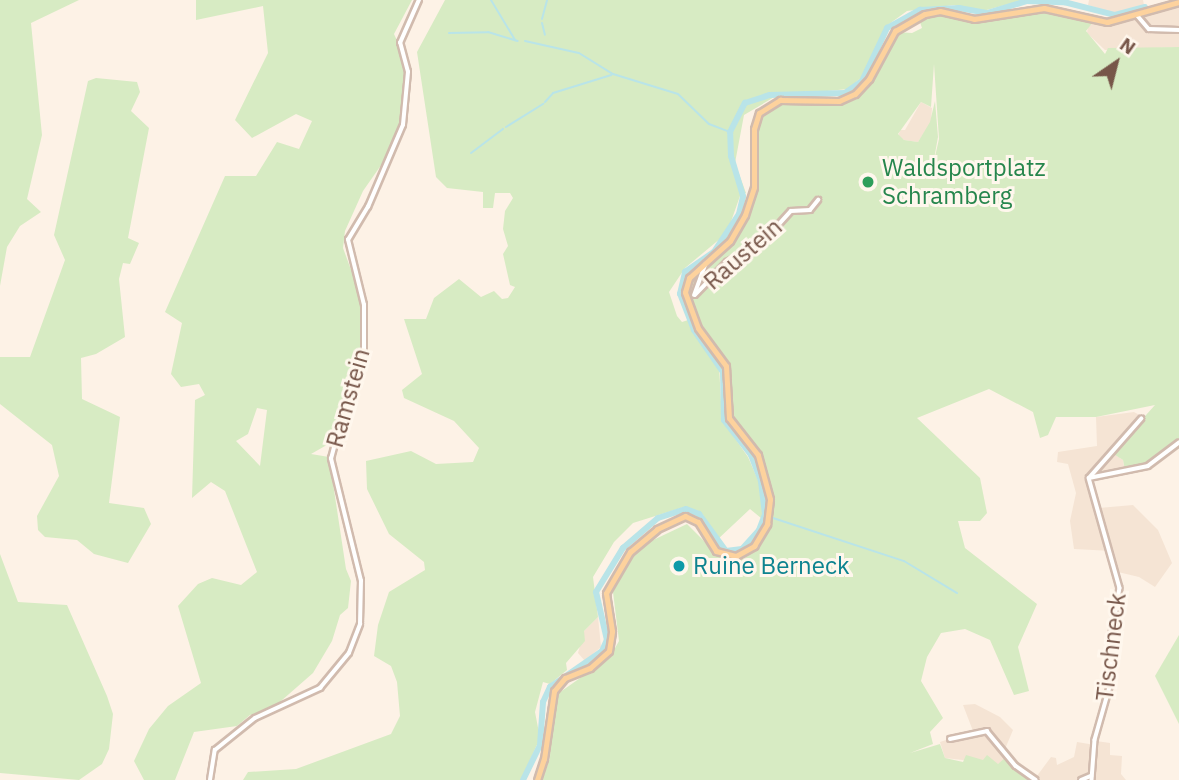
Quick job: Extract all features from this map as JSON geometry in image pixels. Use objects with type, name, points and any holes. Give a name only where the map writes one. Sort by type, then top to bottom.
[{"type":"main road","points":[[537,780],[554,691],[565,677],[590,668],[609,651],[612,631],[606,593],[630,552],[657,529],[685,516],[698,522],[716,551],[736,556],[754,546],[767,524],[770,499],[758,455],[729,418],[726,366],[698,328],[687,302],[685,285],[730,241],[750,205],[754,129],[765,107],[793,98],[839,101],[855,94],[895,31],[925,14],[940,11],[974,19],[1044,8],[1098,21],[1138,16],[1179,2]]},
{"type":"street","name":"Ramstein","points":[[210,780],[215,750],[255,718],[320,688],[348,653],[360,624],[360,581],[331,460],[352,380],[364,354],[364,305],[348,240],[368,207],[403,125],[408,72],[400,43],[419,0]]},
{"type":"street","points":[[1138,16],[1149,29],[1179,30]]},
{"type":"street","name":"Raustein","points":[[706,264],[695,295],[733,257],[762,243],[791,211],[810,210],[818,200]]},
{"type":"street","points":[[1089,478],[1141,419]]},
{"type":"street","points":[[1089,478],[1148,466],[1179,443]]},
{"type":"street","name":"Tischneck","points":[[1081,780],[1091,778],[1095,740],[1112,680],[1111,639],[1120,588],[1089,478]]},
{"type":"street","points":[[950,739],[987,731],[1016,766],[1036,780]]},
{"type":"shaded area","points":[[1089,0],[1143,0],[1144,5],[1137,8],[1142,11],[1179,0],[1179,47],[1105,50],[1087,33],[1088,26],[1093,22],[1137,18],[1134,10],[1112,13],[1088,5]]},
{"type":"shaded area","points":[[921,102],[932,108],[931,122],[918,142],[898,137],[900,130],[905,130]]},
{"type":"shaded area","points":[[1134,412],[1141,416],[1111,452],[1123,460],[1125,472],[1091,480],[1099,508],[1133,505],[1158,530],[1172,563],[1155,587],[1139,577],[1118,572],[1112,551],[1074,549],[1070,521],[1076,493],[1068,464],[1057,462],[1058,452],[1097,446],[1096,417]]},
{"type":"shaded area","points":[[598,617],[601,647],[585,661],[578,653],[584,631]]},
{"type":"shaded area","points":[[975,704],[1000,717],[1013,730],[1005,749],[1011,757],[998,764],[945,758],[940,742],[973,731],[963,705]]},
{"type":"shaded area","points":[[1096,741],[1110,743],[1110,755],[1122,756],[1121,774],[1126,780],[1034,780],[1051,757],[1056,758],[1057,765],[1074,757],[1077,742],[1095,745]]},
{"type":"green space","points":[[0,0],[79,0],[31,23],[42,135],[27,199],[41,212],[20,226],[7,247],[0,286]]},
{"type":"green space","points":[[196,0],[412,0],[394,34],[409,67],[400,138],[363,191],[345,231],[343,248],[364,305],[367,331],[332,442],[311,454],[329,457],[346,569],[351,581],[348,608],[340,615],[332,641],[313,673],[273,708],[250,715],[237,726],[194,732],[175,780],[144,780],[134,761],[149,729],[168,706],[201,683],[178,606],[198,584],[212,578],[241,585],[257,572],[225,491],[211,482],[192,498],[195,400],[205,395],[199,384],[181,387],[171,374],[182,323],[165,312],[225,176],[256,176],[277,142],[299,149],[312,121],[296,114],[252,138],[235,120],[268,53],[263,6],[196,20]],"holes":[[[257,408],[267,410],[260,466],[236,441],[248,434]]]},
{"type":"green space","points":[[445,0],[1024,0],[979,12],[954,5],[907,11],[885,27],[863,76],[848,89],[776,96],[744,115],[735,163],[746,193],[740,196],[727,233],[685,268],[669,292],[677,316],[682,322],[688,320],[719,365],[722,420],[748,457],[764,494],[764,513],[761,518],[750,509],[717,540],[703,515],[684,507],[633,523],[614,542],[593,577],[598,617],[584,631],[585,641],[566,663],[567,670],[550,684],[543,682],[535,712],[540,738],[521,780],[243,780],[248,772],[296,769],[391,734],[400,716],[397,682],[391,666],[374,656],[378,625],[389,592],[425,570],[424,562],[389,534],[367,489],[366,461],[411,451],[436,464],[473,462],[479,448],[454,421],[404,398],[402,390],[422,374],[404,319],[426,319],[434,298],[459,279],[481,297],[494,291],[502,299],[508,298],[515,287],[510,285],[503,254],[508,246],[503,229],[505,211],[513,198],[510,193],[495,193],[493,208],[483,208],[483,192],[447,188],[436,177],[417,52]]},
{"type":"green space","points":[[1042,9],[1093,22],[1086,31],[1105,54],[1108,48],[1179,47],[1179,438],[1147,465],[1125,470],[1123,460],[1112,453],[1155,405],[1096,417],[1056,417],[1048,435],[1040,438],[1033,412],[989,389],[917,418],[980,478],[987,513],[980,521],[958,521],[965,548],[1037,604],[1018,647],[1029,691],[1014,695],[990,640],[965,629],[941,633],[927,657],[921,681],[943,718],[930,732],[933,744],[910,753],[940,744],[945,758],[963,762],[966,755],[983,760],[987,755],[998,764],[1006,757],[1033,780],[542,780],[550,758],[551,708],[556,695],[610,657],[619,641],[613,592],[631,558],[649,542],[687,524],[724,561],[744,559],[762,539],[772,514],[761,455],[732,416],[726,361],[694,313],[687,290],[691,279],[703,268],[704,272],[743,227],[757,185],[756,138],[761,114],[778,104],[832,103],[856,97],[868,85],[897,32],[912,33],[922,28],[919,19],[944,14],[975,21]],"holes":[[[934,64],[939,139],[932,170],[938,137],[935,101],[930,122],[918,142],[904,140],[898,134],[921,102],[931,107]]]},
{"type":"green space","points":[[96,78],[137,82],[140,92],[131,111],[149,128],[128,238],[139,243],[130,264],[123,263],[119,279],[125,337],[96,354],[81,358],[82,399],[120,417],[109,503],[144,508],[151,524],[128,563],[94,554],[77,540],[45,537],[38,530],[37,516],[59,476],[52,445],[0,404],[0,357],[30,357],[65,260],[54,235],[88,81]]},
{"type":"green space","points":[[0,554],[18,602],[67,605],[107,696],[113,714],[109,749],[102,764],[79,780],[0,773]]},
{"type":"green space","points":[[1179,635],[1179,724],[1155,676]]},
{"type":"waterway","points":[[491,0],[515,40]]},
{"type":"waterway","points":[[542,19],[547,0]]},
{"type":"waterway","points":[[523,780],[540,745],[543,702],[550,687],[602,651],[607,640],[596,592],[623,548],[658,518],[686,509],[699,514],[726,551],[742,549],[759,530],[765,514],[761,481],[751,455],[724,420],[723,372],[694,330],[680,294],[685,272],[714,252],[739,214],[743,196],[731,156],[730,132],[745,103],[770,95],[845,93],[862,81],[887,28],[920,10],[959,8],[987,13],[1027,1],[1064,2],[1115,15],[1145,7]]},
{"type":"waterway","points":[[542,23],[545,35]]},
{"type":"waterway","points":[[449,33],[488,32],[518,41]]},
{"type":"waterway","points":[[525,41],[579,53],[613,74],[678,94],[709,124],[730,132]]},
{"type":"waterway","points":[[545,102],[553,93],[611,75]]},
{"type":"waterway","points":[[506,127],[543,104]]},
{"type":"waterway","points":[[471,153],[503,129]]},
{"type":"waterway","points":[[773,518],[904,561],[957,593]]},
{"type":"place","name":"Waldsportplatz Schramberg","points":[[868,182]]},
{"type":"place","name":"Ruine Berneck","points":[[679,566]]}]
